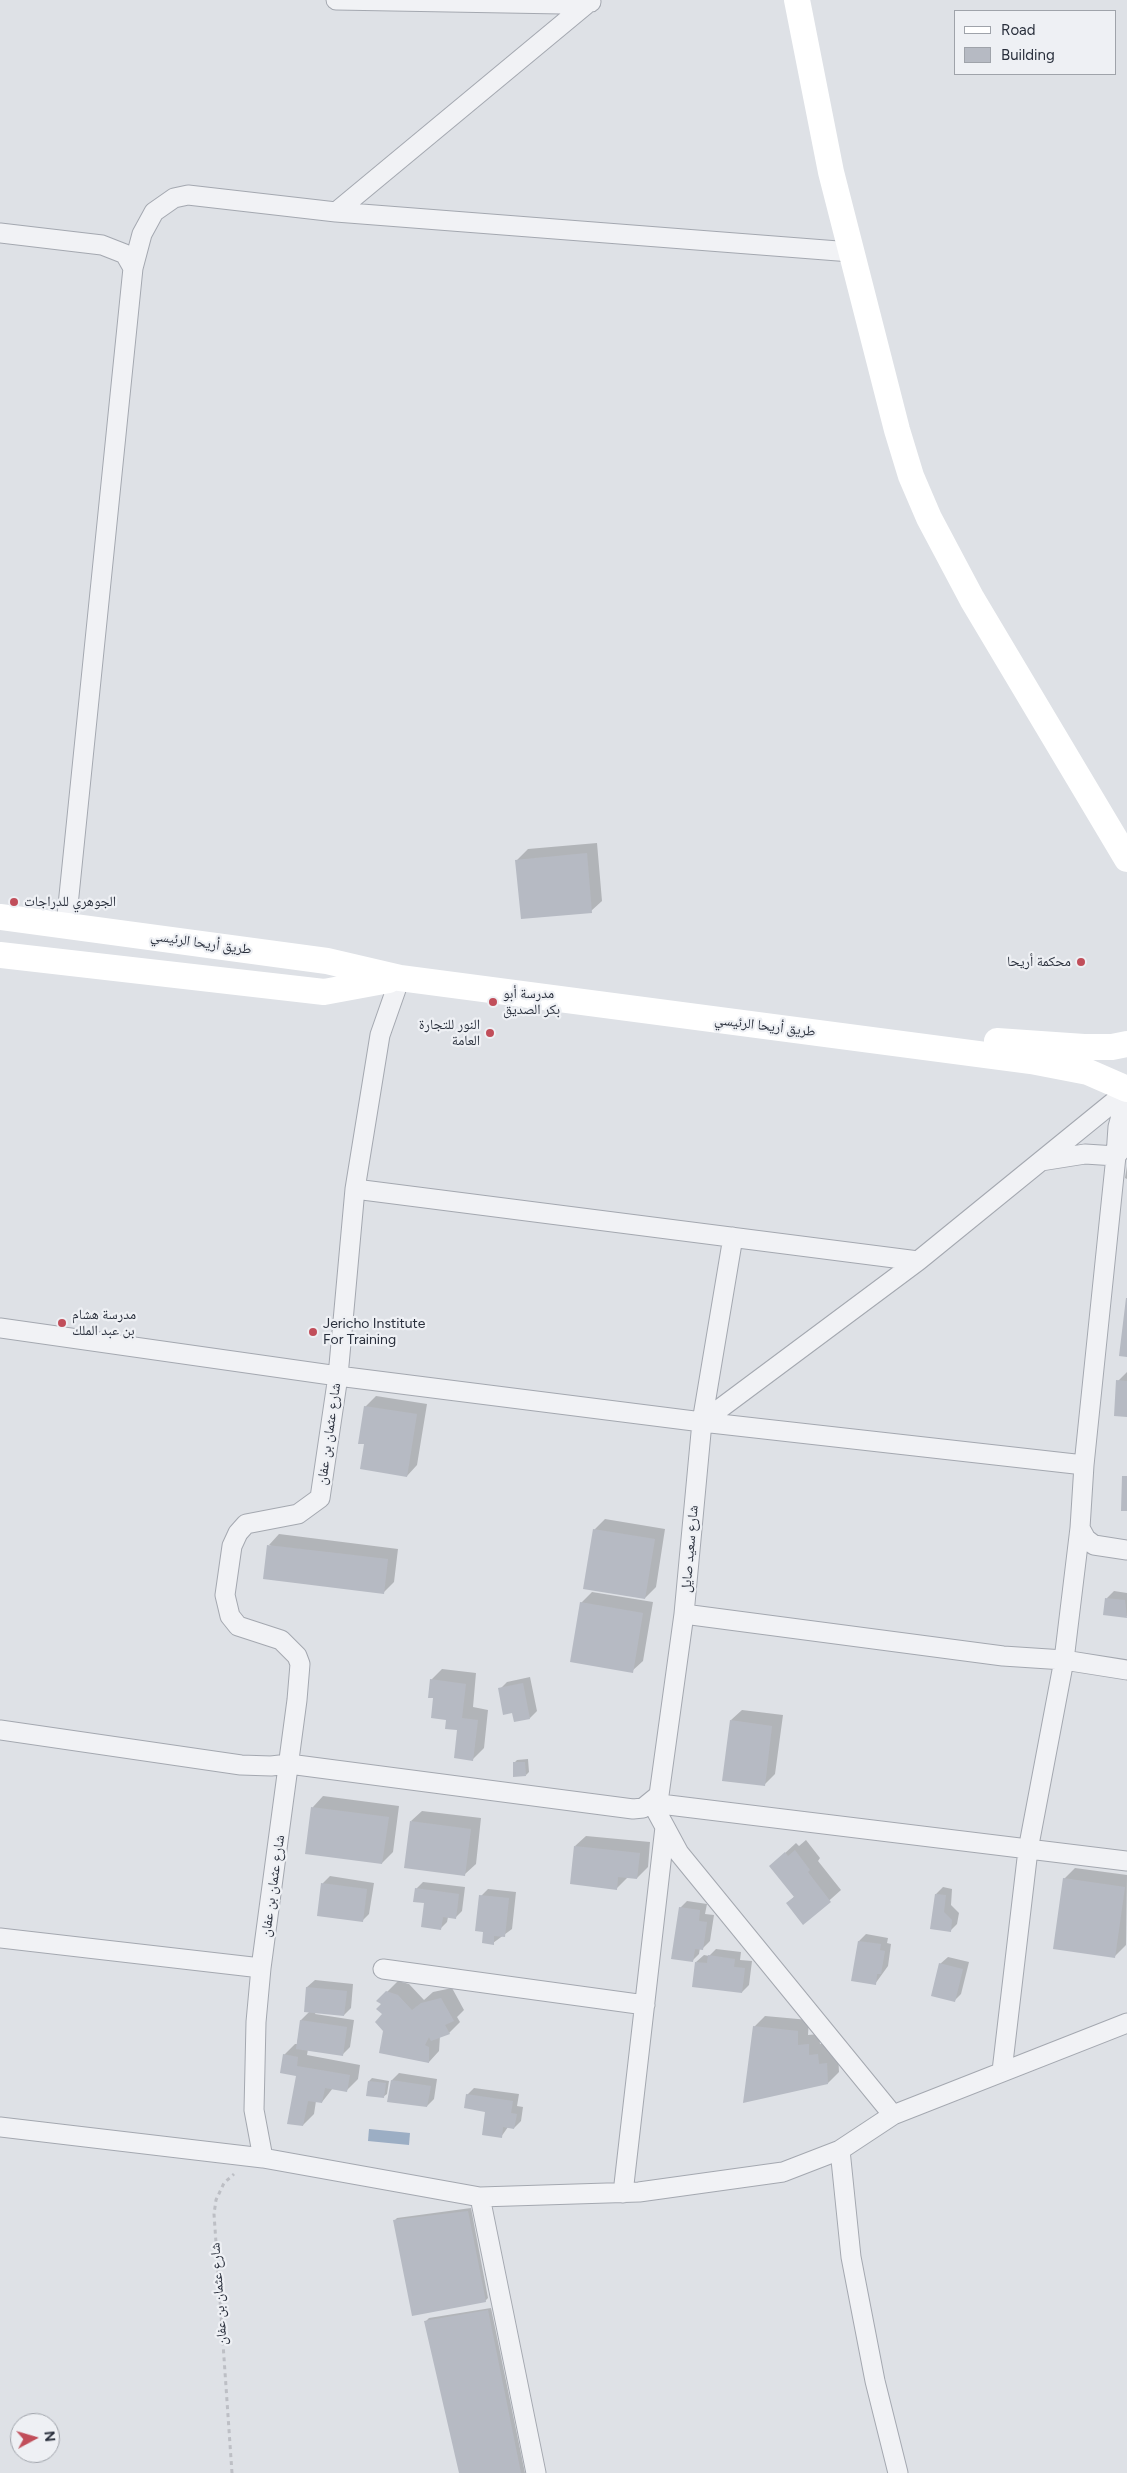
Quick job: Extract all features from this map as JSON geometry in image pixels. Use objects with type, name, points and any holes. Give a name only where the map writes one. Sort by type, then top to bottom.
[{"type":"main road","points":[[797,0],[831,172],[897,430],[911,476],[928,518],[972,599],[1127,859]]},
{"type":"main road","name":"طريق أريحا الرئيسي","points":[[0,916],[327,960],[400,978],[1030,1061],[1088,1072],[1127,1091]]},
{"type":"main road","name":"طريق أريحا الرئيسي","points":[[0,955],[324,992],[400,978]]},
{"type":"main road","points":[[838,1036],[973,1039],[1084,1047],[1112,1047],[1127,1044]]},
{"type":"street","points":[[336,0],[591,2]]},
{"type":"street","points":[[336,212],[591,2]]},
{"type":"street","points":[[66,925],[133,268],[142,234],[154,212],[174,198],[188,195],[336,212],[851,252]]},
{"type":"street","points":[[0,233],[102,245],[125,254],[133,268]]},
{"type":"street","name":"شارع عثمان بن عفان","points":[[263,2158],[254,2110],[256,2022],[261,1968],[298,1700],[300,1664],[297,1656],[281,1640],[238,1626],[230,1616],[225,1595],[232,1546],[238,1532],[246,1524],[298,1514],[320,1498],[338,1376],[355,1189],[380,1035],[400,978]]},
{"type":"street","points":[[1002,2071],[1028,1850],[1064,1660],[1080,1528],[1084,1465],[1122,1149],[1118,1127],[1127,1091]]},
{"type":"street","points":[[702,1422],[918,1260],[1127,1091]]},
{"type":"street","points":[[1040,1161],[1122,1149]]},
{"type":"street","points":[[355,1189],[918,1260]]},
{"type":"street","name":"شارع سعيد صايل","points":[[652,1803],[659,1795],[684,1614],[702,1422],[733,1237]]},
{"type":"street","points":[[0,1328],[338,1376],[702,1422],[1084,1465]]},
{"type":"street","points":[[1080,1528],[1086,1539],[1094,1545],[1127,1550]]},
{"type":"street","points":[[684,1614],[1003,1656],[1064,1660],[1127,1670]]},
{"type":"street","points":[[0,1730],[241,1765],[271,1766],[288,1764],[633,1809],[643,1808],[652,1803],[1127,1861]]},
{"type":"street","points":[[652,1803],[678,1853],[893,2115]]},
{"type":"street","points":[[623,2193],[665,1828]]},
{"type":"street","points":[[0,1938],[261,1968]]},
{"type":"street","points":[[383,1969],[645,2006]]},
{"type":"street","points":[[0,2127],[263,2158],[480,2197],[623,2193],[783,2172],[840,2150],[893,2115],[1127,2023]]},
{"type":"street","points":[[840,2150],[851,2257],[876,2381],[898,2473]]},
{"type":"street","points":[[480,2197],[536,2473]]},
{"type":"path","name":"شارع عثمان بن عفان","points":[[232,2473],[214,2214],[216,2200],[224,2183],[245,2166],[263,2158]]},
{"type":"water","points":[[369,2129],[410,2133],[409,2145],[368,2141]]},
{"type":"building","points":[[587,853],[592,913],[521,919],[515,860]]},
{"type":"building","points":[[1127,1298],[1127,1357],[1119,1356]]},
{"type":"building","points":[[1116,1380],[1127,1381],[1127,1417],[1114,1416]]},
{"type":"building","points":[[364,1406],[417,1414],[407,1477],[360,1469],[364,1444],[358,1444]]},
{"type":"building","points":[[1122,1476],[1127,1476],[1127,1511],[1121,1511]]},
{"type":"building","points":[[593,1529],[655,1539],[645,1599],[583,1589]]},
{"type":"building","points":[[267,1545],[388,1559],[384,1594],[263,1579]]},
{"type":"building","points":[[1105,1598],[1125,1600],[1127,1618],[1103,1615]]},
{"type":"building","points":[[580,1602],[643,1613],[633,1673],[570,1662]]},
{"type":"building","points":[[430,1679],[466,1684],[462,1718],[478,1720],[473,1761],[454,1758],[457,1730],[445,1729],[446,1720],[431,1718],[433,1698],[428,1698]]},
{"type":"building","points":[[523,1683],[530,1719],[514,1722],[512,1713],[503,1715],[498,1688]]},
{"type":"building","points":[[730,1720],[772,1726],[765,1786],[722,1781]]},
{"type":"building","points":[[513,1762],[525,1762],[526,1776],[513,1777]]},
{"type":"building","points":[[311,1807],[389,1817],[382,1864],[305,1854]]},
{"type":"building","points":[[410,1821],[471,1829],[465,1876],[404,1868]]},
{"type":"building","points":[[574,1846],[640,1853],[637,1879],[618,1877],[617,1890],[570,1884]]},
{"type":"building","points":[[795,1850],[810,1870],[808,1872],[831,1902],[803,1925],[786,1903],[794,1897],[769,1866],[785,1852],[788,1856]]},
{"type":"building","points":[[1063,1878],[1125,1887],[1115,1958],[1053,1949]]},
{"type":"building","points":[[321,1883],[367,1889],[363,1922],[317,1916]]},
{"type":"building","points":[[415,1888],[459,1894],[456,1919],[443,1917],[441,1930],[421,1927],[424,1903],[413,1902]]},
{"type":"building","points":[[935,1894],[946,1895],[944,1912],[952,1920],[951,1932],[930,1929]]},
{"type":"building","points":[[479,1895],[509,1898],[505,1937],[494,1936],[494,1945],[482,1943],[483,1932],[475,1931]]},
{"type":"building","points":[[679,1907],[700,1910],[699,1921],[707,1922],[703,1950],[695,1949],[693,1962],[671,1959]]},
{"type":"building","points":[[858,1941],[881,1944],[880,1950],[885,1951],[881,1974],[877,1974],[876,1985],[851,1981]]},
{"type":"building","points":[[708,1955],[735,1959],[734,1967],[745,1968],[742,1993],[692,1987],[695,1962],[707,1963]]},
{"type":"building","points":[[939,1963],[963,1969],[955,2002],[931,1996]]},
{"type":"building","points":[[306,1987],[347,1991],[344,2016],[304,2012]]},
{"type":"building","points":[[386,1991],[398,1995],[412,2010],[421,2003],[441,1998],[454,2021],[445,2025],[450,2034],[431,2041],[429,2037],[425,2045],[429,2047],[429,2063],[379,2053],[383,2031],[375,2022],[382,2014],[376,2009],[381,2004],[376,2001]]},
{"type":"building","points":[[300,2020],[347,2027],[343,2056],[296,2049]]},
{"type":"building","points":[[753,2026],[798,2031],[798,2045],[809,2044],[809,2055],[818,2054],[819,2064],[827,2063],[828,2084],[743,2103]]},
{"type":"building","points":[[283,2054],[298,2057],[297,2066],[350,2075],[347,2092],[325,2088],[322,2103],[308,2101],[303,2126],[287,2124],[296,2076],[280,2073]]},
{"type":"building","points":[[391,2080],[431,2086],[427,2107],[387,2102]]},
{"type":"building","points":[[368,2081],[386,2083],[384,2098],[366,2096]]},
{"type":"building","points":[[466,2094],[513,2101],[511,2113],[517,2114],[514,2129],[503,2127],[502,2138],[482,2135],[485,2112],[464,2108]]},
{"type":"building","points":[[468,2211],[486,2302],[412,2316],[393,2220]]},
{"type":"building","points":[[488,2310],[521,2473],[459,2473],[424,2321]]},
{"type":"place","name":"الجوهري للدراجات","points":[[14,902]]},
{"type":"place","name":"محكمة أريحا","points":[[1081,962]]},
{"type":"place","name":"مدرسة أبو بكر الصديق","points":[[493,1002]]},
{"type":"place","name":"النور للتجارة العامة","points":[[490,1033]]},
{"type":"place","name":"مدرسة هشام بن عبد الملك","points":[[62,1323]]},
{"type":"place","name":"Jericho Institute For Training","points":[[313,1332]]}]
